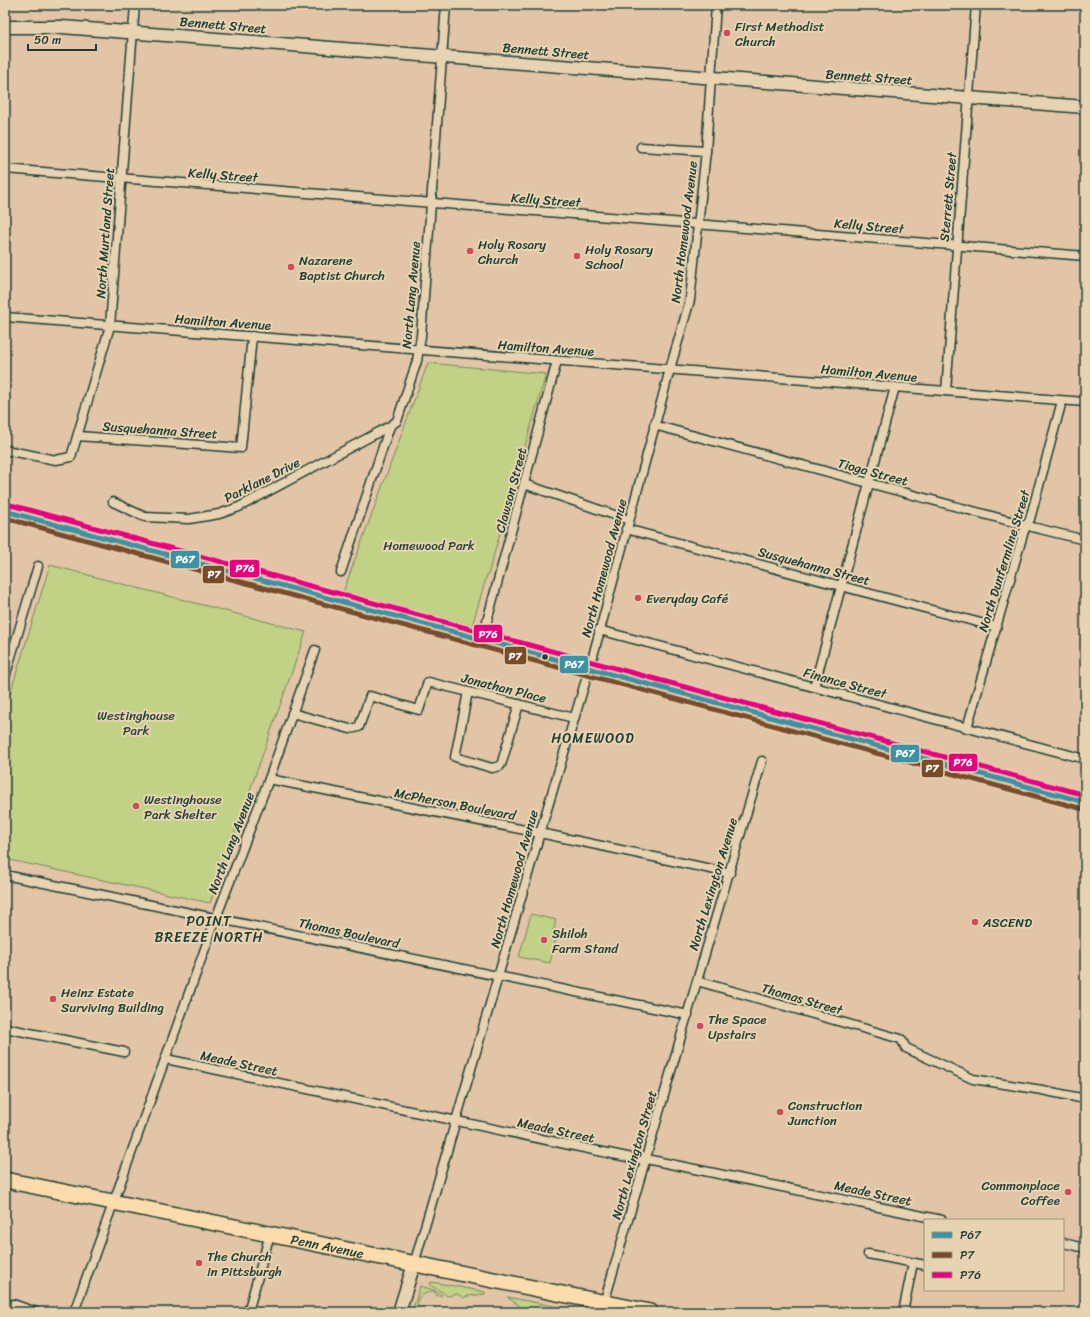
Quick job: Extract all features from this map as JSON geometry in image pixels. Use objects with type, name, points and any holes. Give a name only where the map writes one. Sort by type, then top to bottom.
[{"type":"highway","name":"Penn Avenue","points":[[5,1180],[604,1302],[630,1310],[650,1312]]},
{"type":"main road","name":"Bennett Street","points":[[5,27],[62,26],[1085,107]]},
{"type":"main road","points":[[399,1312],[414,1264]]},
{"type":"street","name":"North Murtland Street","points":[[5,450],[56,460],[71,457],[78,436],[110,326],[135,5]]},
{"type":"street","name":"North Lang Avenue","points":[[341,572],[390,426],[397,421],[418,361],[432,203],[446,5]]},
{"type":"street","name":"North Homewood Avenue","points":[[414,1264],[593,656],[654,425],[690,300],[706,151],[716,5]]},
{"type":"street","name":"Sterrett Street","points":[[946,391],[956,245],[976,5]]},
{"type":"street","points":[[641,147],[706,151]]},
{"type":"street","name":"Kelly Street","points":[[5,169],[1085,256]]},
{"type":"street","name":"Hamilton Avenue","points":[[5,317],[1085,402]]},
{"type":"street","name":"Susquehanna Street","points":[[78,436],[241,448],[252,336]]},
{"type":"street","name":"Clawson Street","points":[[486,625],[558,361]]},
{"type":"street","points":[[814,687],[895,387]]},
{"type":"street","name":"North Dunfermline Street","points":[[967,728],[1024,531],[1034,504],[1062,401]]},
{"type":"street","name":"Tioga Street","points":[[654,425],[1027,526],[1085,540]]},
{"type":"street","name":"Parklane Drive","points":[[114,502],[145,517],[189,519],[219,514],[239,507],[390,426]]},
{"type":"street","points":[[524,484],[629,520]]},
{"type":"street","name":"Susquehanna Street","points":[[626,529],[996,627]]},
{"type":"street","points":[[5,677],[38,566]]},
{"type":"street","name":"Finance Street","points":[[599,630],[1085,759]]},
{"type":"street","name":"North Lang Avenue","points":[[74,1312],[216,918],[269,779],[315,650]]},
{"type":"street","name":"Jonathan Place","points":[[292,713],[354,729],[359,727],[370,696],[419,710],[428,682],[574,718]]},
{"type":"street","points":[[468,692],[455,757],[492,768],[500,766],[502,762],[519,704]]},
{"type":"street","name":"North Lexington Avenue","points":[[688,1015],[762,761]]},
{"type":"street","name":"McPherson Boulevard","points":[[269,779],[540,833],[730,873]]},
{"type":"street","name":"Thomas Boulevard","points":[[5,875],[688,1015]]},
{"type":"street","name":"Thomas Street","points":[[697,981],[901,1039],[906,1048],[973,1080],[1042,1090],[1085,1099]]},
{"type":"street","name":"North Lexington Street","points":[[604,1302],[688,1015]]},
{"type":"street","points":[[5,1028],[124,1052]]},
{"type":"street","name":"Meade Street","points":[[166,1059],[607,1153],[637,1159],[646,1159],[937,1219]]},
{"type":"street","points":[[248,1312],[270,1234]]},
{"type":"street","points":[[1064,1243],[1085,1248]]},
{"type":"street","points":[[868,1254],[924,1266]]},
{"type":"street","points":[[903,1312],[913,1263]]},
{"type":"street","points":[[5,1308],[13,1304],[36,1312]]},
{"type":"green space","name":"Homewood Park","points":[[428,363],[546,374],[472,626],[343,592]]},
{"type":"green space","name":"Westinghouse Park","points":[[50,565],[306,632],[210,903],[5,859],[5,710]]},
{"type":"green space","points":[[531,914],[556,920],[553,933],[557,934],[550,963],[519,957]]},
{"type":"green space","points":[[431,1282],[485,1292],[485,1294],[468,1296],[464,1298],[457,1294],[447,1296],[430,1285]]},
{"type":"green space","points":[[420,1286],[434,1290],[442,1295],[437,1296],[434,1291],[428,1292],[418,1298],[417,1312],[412,1312]]},
{"type":"green space","points":[[507,1297],[569,1309],[569,1312],[562,1312],[556,1308],[552,1310],[544,1308],[536,1311],[521,1307]]},
{"type":"transit line","name":"P76","points":[[7,504],[1085,795]]},
{"type":"transit line","name":"P67","points":[[5,511],[1085,802]]},
{"type":"transit line","name":"P7","points":[[5,518],[1083,809]]},
{"type":"place","name":"First Methodist Church","points":[[727,33]]},
{"type":"place","name":"Holy Rosary Church","points":[[470,251]]},
{"type":"place","name":"Holy Rosary School","points":[[577,256]]},
{"type":"place","name":"Nazarene Baptist Church","points":[[291,267]]},
{"type":"place","name":"Everyday Café","points":[[638,598]]},
{"type":"place","name":"Westinghouse Park Shelter","points":[[136,806]]},
{"type":"place","name":"ASCEND","points":[[975,922]]},
{"type":"place","name":"Shiloh Farm Stand","points":[[544,940]]},
{"type":"place","name":"Heinz Estate Surviving Building","points":[[53,999]]},
{"type":"place","name":"The Space Upstairs","points":[[700,1026]]},
{"type":"place","name":"Construction Junction","points":[[780,1112]]},
{"type":"place","name":"Commonplace Coffee","points":[[1068,1192]]},
{"type":"place","name":"The Church in Pittsburgh","points":[[199,1263]]},
{"type":"district","name":"HOMEWOOD","points":[[593,738]]},
{"type":"district","name":"POINT BREEZE NORTH","points":[[209,930]]}]
